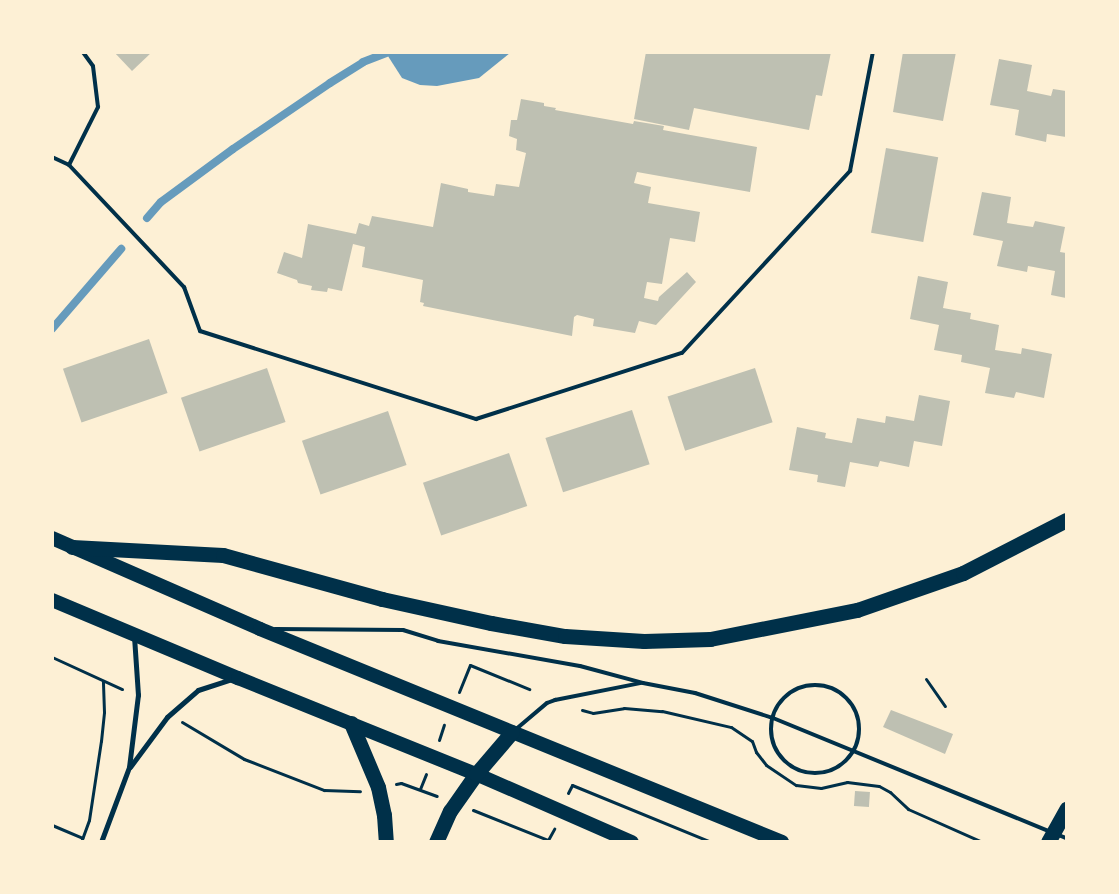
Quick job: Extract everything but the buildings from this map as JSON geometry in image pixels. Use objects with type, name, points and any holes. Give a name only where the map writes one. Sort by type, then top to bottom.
[{"type":"highway","points":[[72,547],[223,554],[382,599],[492,624],[565,636],[653,641],[710,639],[857,610],[963,573],[1066,520]]},
{"type":"highway","points":[[52,538],[260,629],[782,842]]},
{"type":"highway","points":[[52,600],[238,678],[476,774],[632,842]]},
{"type":"highway","points":[[351,723],[378,787],[384,815],[386,842]]},
{"type":"highway","points":[[436,842],[450,812],[476,774],[512,732]]},
{"type":"highway","points":[[1048,842],[1066,809]]},
{"type":"street","points":[[101,842],[130,767],[138,695],[134,634]]},
{"type":"street","points":[[130,767],[170,715],[198,690],[238,678]]},
{"type":"lane","points":[[70,165],[98,107],[93,66],[83,52]]},
{"type":"lane","points":[[52,157],[70,165],[184,287],[200,331],[476,420],[682,353],[850,170],[873,52]]},
{"type":"lane","points":[[260,629],[403,630],[457,644],[580,666],[643,683],[695,693],[773,718],[1066,838]]},
{"type":"lane","points":[[512,732],[547,704],[556,700],[643,683]]},
{"type":"lane","points":[[817,686],[832,689],[844,696],[854,708],[859,722],[859,736],[854,750],[845,762],[833,769],[820,773],[806,772],[792,767],[782,758],[774,746],[771,732],[773,718],[779,705],[789,694],[802,687],[817,686]]},
{"type":"path","points":[[52,657],[103,681],[104,712],[89,820],[82,840],[52,825]]},
{"type":"path","points":[[467,673],[470,666],[529,689]]},
{"type":"path","points":[[926,679],[945,706]]},
{"type":"path","points":[[579,709],[592,713],[624,708],[662,711],[731,727],[752,741],[756,752],[766,765],[796,784],[821,788],[847,782],[879,786],[890,792],[908,809],[982,842]]},
{"type":"path","points":[[170,715],[244,759],[324,790],[358,791]]},
{"type":"path","points":[[420,789],[424,779]]},
{"type":"path","points":[[401,783],[440,797]]},
{"type":"path","points":[[569,791],[572,785],[711,842]]},
{"type":"path","points":[[474,811],[548,840],[553,831]]},
{"type":"water","points":[[386,53],[510,53],[479,78],[437,86],[420,85],[402,78]]},
{"type":"waterway","points":[[147,218],[161,202],[233,149],[363,62],[386,53]]},
{"type":"waterway","points":[[52,329],[121,249]]}]
